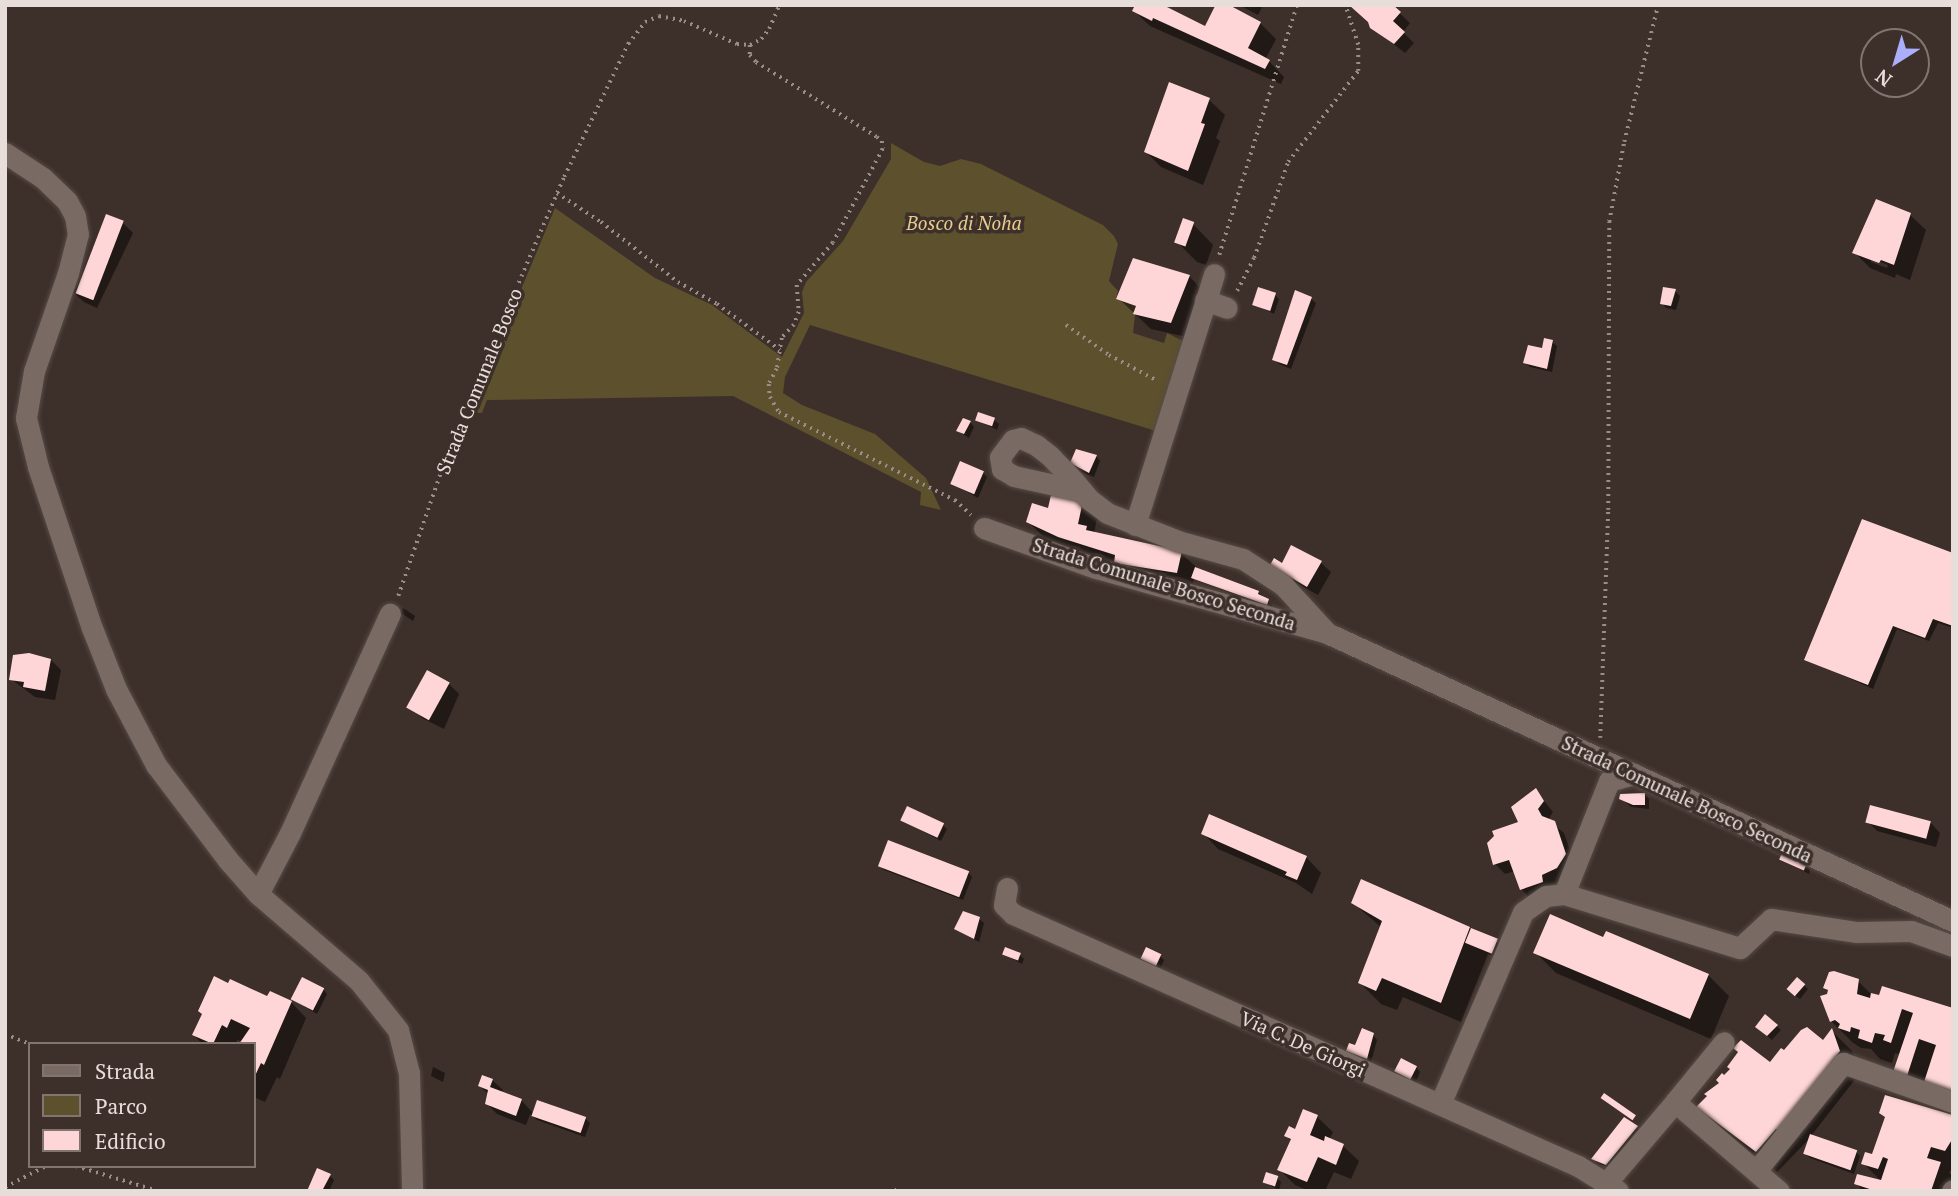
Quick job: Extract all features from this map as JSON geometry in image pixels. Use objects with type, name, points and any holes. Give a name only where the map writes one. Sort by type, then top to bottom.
[{"type":"street","points":[[5,153],[44,178],[67,201],[75,216],[78,234],[68,274],[34,371],[26,418],[38,467],[92,628],[116,690],[156,765],[228,860],[258,894],[359,981],[398,1030],[409,1073],[412,1191]]},
{"type":"street","points":[[1135,525],[1214,274]]},
{"type":"street","points":[[1205,300],[1227,308]]},
{"type":"street","points":[[1082,491],[1107,513],[1135,525],[1178,541],[1244,559],[1263,570],[1304,606],[1327,632]]},
{"type":"street","name":"Strada Comunale Bosco Seconda","points":[[984,528],[1096,568],[1327,632],[1953,921]]},
{"type":"street","points":[[258,894],[301,808],[390,614]]},
{"type":"street","points":[[1564,894],[1609,781],[1634,774]]},
{"type":"street","name":"Via C. De Giorgi","points":[[1007,888],[1004,905],[1013,914],[1440,1104],[1612,1186]]},
{"type":"street","points":[[1440,1104],[1523,912],[1546,896],[1564,894],[1740,948],[1772,919],[1857,932],[1911,931],[1953,946]]},
{"type":"street","points":[[1612,1186],[1724,1042]]},
{"type":"street","points":[[1756,1171],[1843,1063],[1953,1102]]},
{"type":"street","points":[[1675,1102],[1779,1191]]},
{"type":"path","points":[[779,5],[769,29],[750,44],[750,55],[756,62],[882,141],[883,149],[833,243],[797,285],[799,312],[794,325],[782,338],[777,369],[769,384],[770,397],[779,412],[955,500],[984,528]]},
{"type":"path","points":[[1214,274],[1297,5]]},
{"type":"path","points":[[1227,308],[1254,258],[1296,148],[1358,71],[1358,45],[1345,5]]},
{"type":"path","points":[[1599,757],[1608,510],[1609,222],[1624,142],[1658,5]]},
{"type":"path","name":"Strada Comunale Bosco","points":[[390,614],[410,566],[455,431],[556,194],[624,51],[645,22],[659,16],[672,17],[737,44],[750,44]]},
{"type":"path","points":[[556,194],[601,222],[678,282],[717,304],[780,350]]},
{"type":"path","points":[[1066,325],[1109,355],[1175,391]]},
{"type":"path","points":[[5,1034],[28,1043]]},
{"type":"path","points":[[5,1187],[42,1168]]},
{"type":"path","points":[[83,1168],[158,1191]]},
{"type":"green space","name":"Bosco di Noha","points":[[891,143],[924,162],[940,166],[961,159],[981,164],[1103,225],[1114,236],[1118,244],[1109,281],[1118,291],[1116,299],[1136,306],[1133,333],[1164,343],[1167,333],[1185,342],[1156,431],[810,325],[785,377],[783,393],[802,405],[875,434],[926,478],[941,510],[920,505],[921,492],[733,396],[487,400],[482,413],[473,413],[472,407],[555,208],[655,278],[712,305],[782,357],[804,313],[802,292],[806,282],[843,241],[891,159]]},
{"type":"building","points":[[1135,5],[1163,5],[1205,26],[1215,6],[1229,5],[1261,22],[1248,48],[1270,60],[1265,69],[1153,18],[1152,21],[1132,11]]},
{"type":"building","points":[[1349,5],[1393,5],[1401,12],[1393,21],[1405,32],[1394,44],[1370,28],[1368,22]]},
{"type":"building","points":[[1169,82],[1210,98],[1201,123],[1205,124],[1188,171],[1144,152]]},
{"type":"building","points":[[1876,199],[1911,213],[1894,265],[1881,260],[1879,263],[1852,253]]},
{"type":"building","points":[[106,214],[124,221],[93,300],[76,293]]},
{"type":"building","points":[[1183,218],[1194,222],[1185,247],[1174,242]]},
{"type":"building","points":[[1133,258],[1190,275],[1171,323],[1133,314],[1136,306],[1116,299]]},
{"type":"building","points":[[1258,287],[1276,293],[1270,311],[1252,305]]},
{"type":"building","points":[[1663,287],[1676,289],[1671,306],[1660,304]]},
{"type":"building","points":[[1295,290],[1312,297],[1287,365],[1272,360]]},
{"type":"building","points":[[1544,338],[1553,340],[1547,369],[1523,363],[1528,345],[1542,348]]},
{"type":"building","points":[[978,412],[995,418],[992,426],[975,421]]},
{"type":"building","points":[[963,418],[971,421],[964,434],[956,431]]},
{"type":"building","points":[[1076,449],[1097,455],[1089,473],[1070,463]]},
{"type":"building","points":[[960,461],[984,471],[974,494],[950,484]]},
{"type":"building","points":[[1051,495],[1083,501],[1078,524],[1087,526],[1086,530],[1182,551],[1177,573],[1114,563],[1115,555],[1058,537],[1026,522],[1032,503],[1048,508]]},
{"type":"building","points":[[1862,519],[1953,553],[1953,626],[1933,619],[1925,638],[1893,626],[1868,685],[1804,660]]},
{"type":"building","points":[[1291,545],[1322,561],[1307,587],[1270,565],[1274,558],[1282,563]]},
{"type":"building","points":[[1195,567],[1259,591],[1258,594],[1269,599],[1267,605],[1191,578]]},
{"type":"building","points":[[29,653],[51,659],[45,691],[23,687],[24,682],[9,680],[13,655]]},
{"type":"building","points":[[427,670],[450,683],[429,720],[406,708]]},
{"type":"building","points":[[1536,788],[1544,801],[1538,809],[1542,816],[1555,821],[1566,854],[1557,868],[1542,875],[1543,882],[1520,890],[1509,860],[1493,865],[1487,843],[1494,836],[1492,831],[1518,822],[1511,807]]},
{"type":"building","points":[[1645,793],[1645,805],[1633,805],[1619,799],[1620,794]]},
{"type":"building","points":[[1870,805],[1931,821],[1926,839],[1865,822]]},
{"type":"building","points":[[907,806],[944,823],[937,838],[900,821]]},
{"type":"building","points":[[1209,814],[1307,856],[1297,880],[1285,875],[1287,872],[1201,834]]},
{"type":"building","points":[[888,840],[969,871],[959,897],[878,866]]},
{"type":"building","points":[[1782,853],[1807,864],[1804,870],[1779,859]]},
{"type":"building","points":[[1361,879],[1470,927],[1441,1003],[1382,978],[1376,991],[1358,983],[1382,921],[1351,903]]},
{"type":"building","points":[[963,911],[980,917],[974,939],[954,929]]},
{"type":"building","points":[[1550,914],[1603,937],[1606,931],[1709,974],[1690,1019],[1533,953]]},
{"type":"building","points":[[1471,928],[1498,939],[1492,954],[1465,943]]},
{"type":"building","points":[[1005,947],[1021,953],[1018,961],[1002,954]]},
{"type":"building","points":[[1146,947],[1161,954],[1156,966],[1141,959]]},
{"type":"building","points":[[1834,971],[1859,979],[1857,994],[1870,998],[1871,993],[1879,995],[1882,986],[1953,1008],[1953,1091],[1924,1082],[1936,1045],[1919,1039],[1907,1076],[1893,1072],[1913,1013],[1902,1009],[1891,1043],[1883,1040],[1885,1035],[1875,1033],[1872,1043],[1858,1038],[1860,1030],[1851,1027],[1850,1032],[1838,1028],[1840,1024],[1835,1020],[1830,1022],[1820,996],[1827,994],[1828,990],[1823,988],[1829,972]]},
{"type":"building","points":[[214,976],[228,983],[230,979],[267,996],[270,991],[292,1001],[264,1065],[261,1063],[256,1074],[256,1042],[240,1042],[250,1028],[231,1019],[227,1028],[222,1025],[214,1042],[208,1042],[192,1035],[202,1014],[198,1011]]},
{"type":"building","points":[[302,977],[324,988],[313,1011],[291,999]]},
{"type":"building","points":[[1797,977],[1805,984],[1795,996],[1787,989]]},
{"type":"building","points":[[1765,1014],[1778,1025],[1767,1036],[1755,1027]]},
{"type":"building","points":[[1807,1027],[1823,1040],[1832,1028],[1840,1051],[1779,1131],[1776,1129],[1756,1152],[1696,1107],[1707,1096],[1704,1094],[1719,1083],[1716,1080],[1722,1073],[1724,1075],[1730,1069],[1727,1067],[1738,1052],[1733,1048],[1741,1040],[1770,1062],[1781,1048],[1784,1050],[1801,1030]]},
{"type":"building","points":[[1362,1028],[1374,1033],[1367,1059],[1346,1051],[1349,1043],[1355,1045]]},
{"type":"building","points":[[1401,1058],[1417,1066],[1410,1080],[1394,1071]]},
{"type":"building","points":[[482,1075],[493,1079],[490,1087],[522,1099],[516,1116],[485,1104],[488,1090],[478,1086]]},
{"type":"building","points":[[1604,1093],[1636,1115],[1633,1120],[1601,1098]]},
{"type":"building","points":[[1885,1095],[1953,1115],[1953,1138],[1945,1151],[1931,1147],[1927,1158],[1941,1162],[1931,1191],[1876,1191],[1854,1184],[1857,1174],[1881,1180],[1888,1159],[1883,1157],[1878,1169],[1861,1164],[1865,1152],[1872,1154],[1885,1117],[1879,1113]]},
{"type":"building","points":[[537,1100],[586,1117],[581,1133],[531,1116]]},
{"type":"building","points":[[1303,1109],[1318,1115],[1310,1135],[1324,1141],[1325,1136],[1344,1144],[1336,1165],[1318,1157],[1307,1182],[1277,1170],[1291,1139],[1284,1136],[1289,1126],[1295,1129]]},
{"type":"building","points":[[1624,1117],[1638,1126],[1606,1165],[1591,1159]]},
{"type":"building","points":[[1810,1134],[1857,1150],[1850,1170],[1803,1154]]},
{"type":"building","points":[[317,1168],[331,1174],[322,1191],[307,1191]]},
{"type":"building","points":[[1266,1172],[1278,1176],[1275,1186],[1263,1182]]}]
